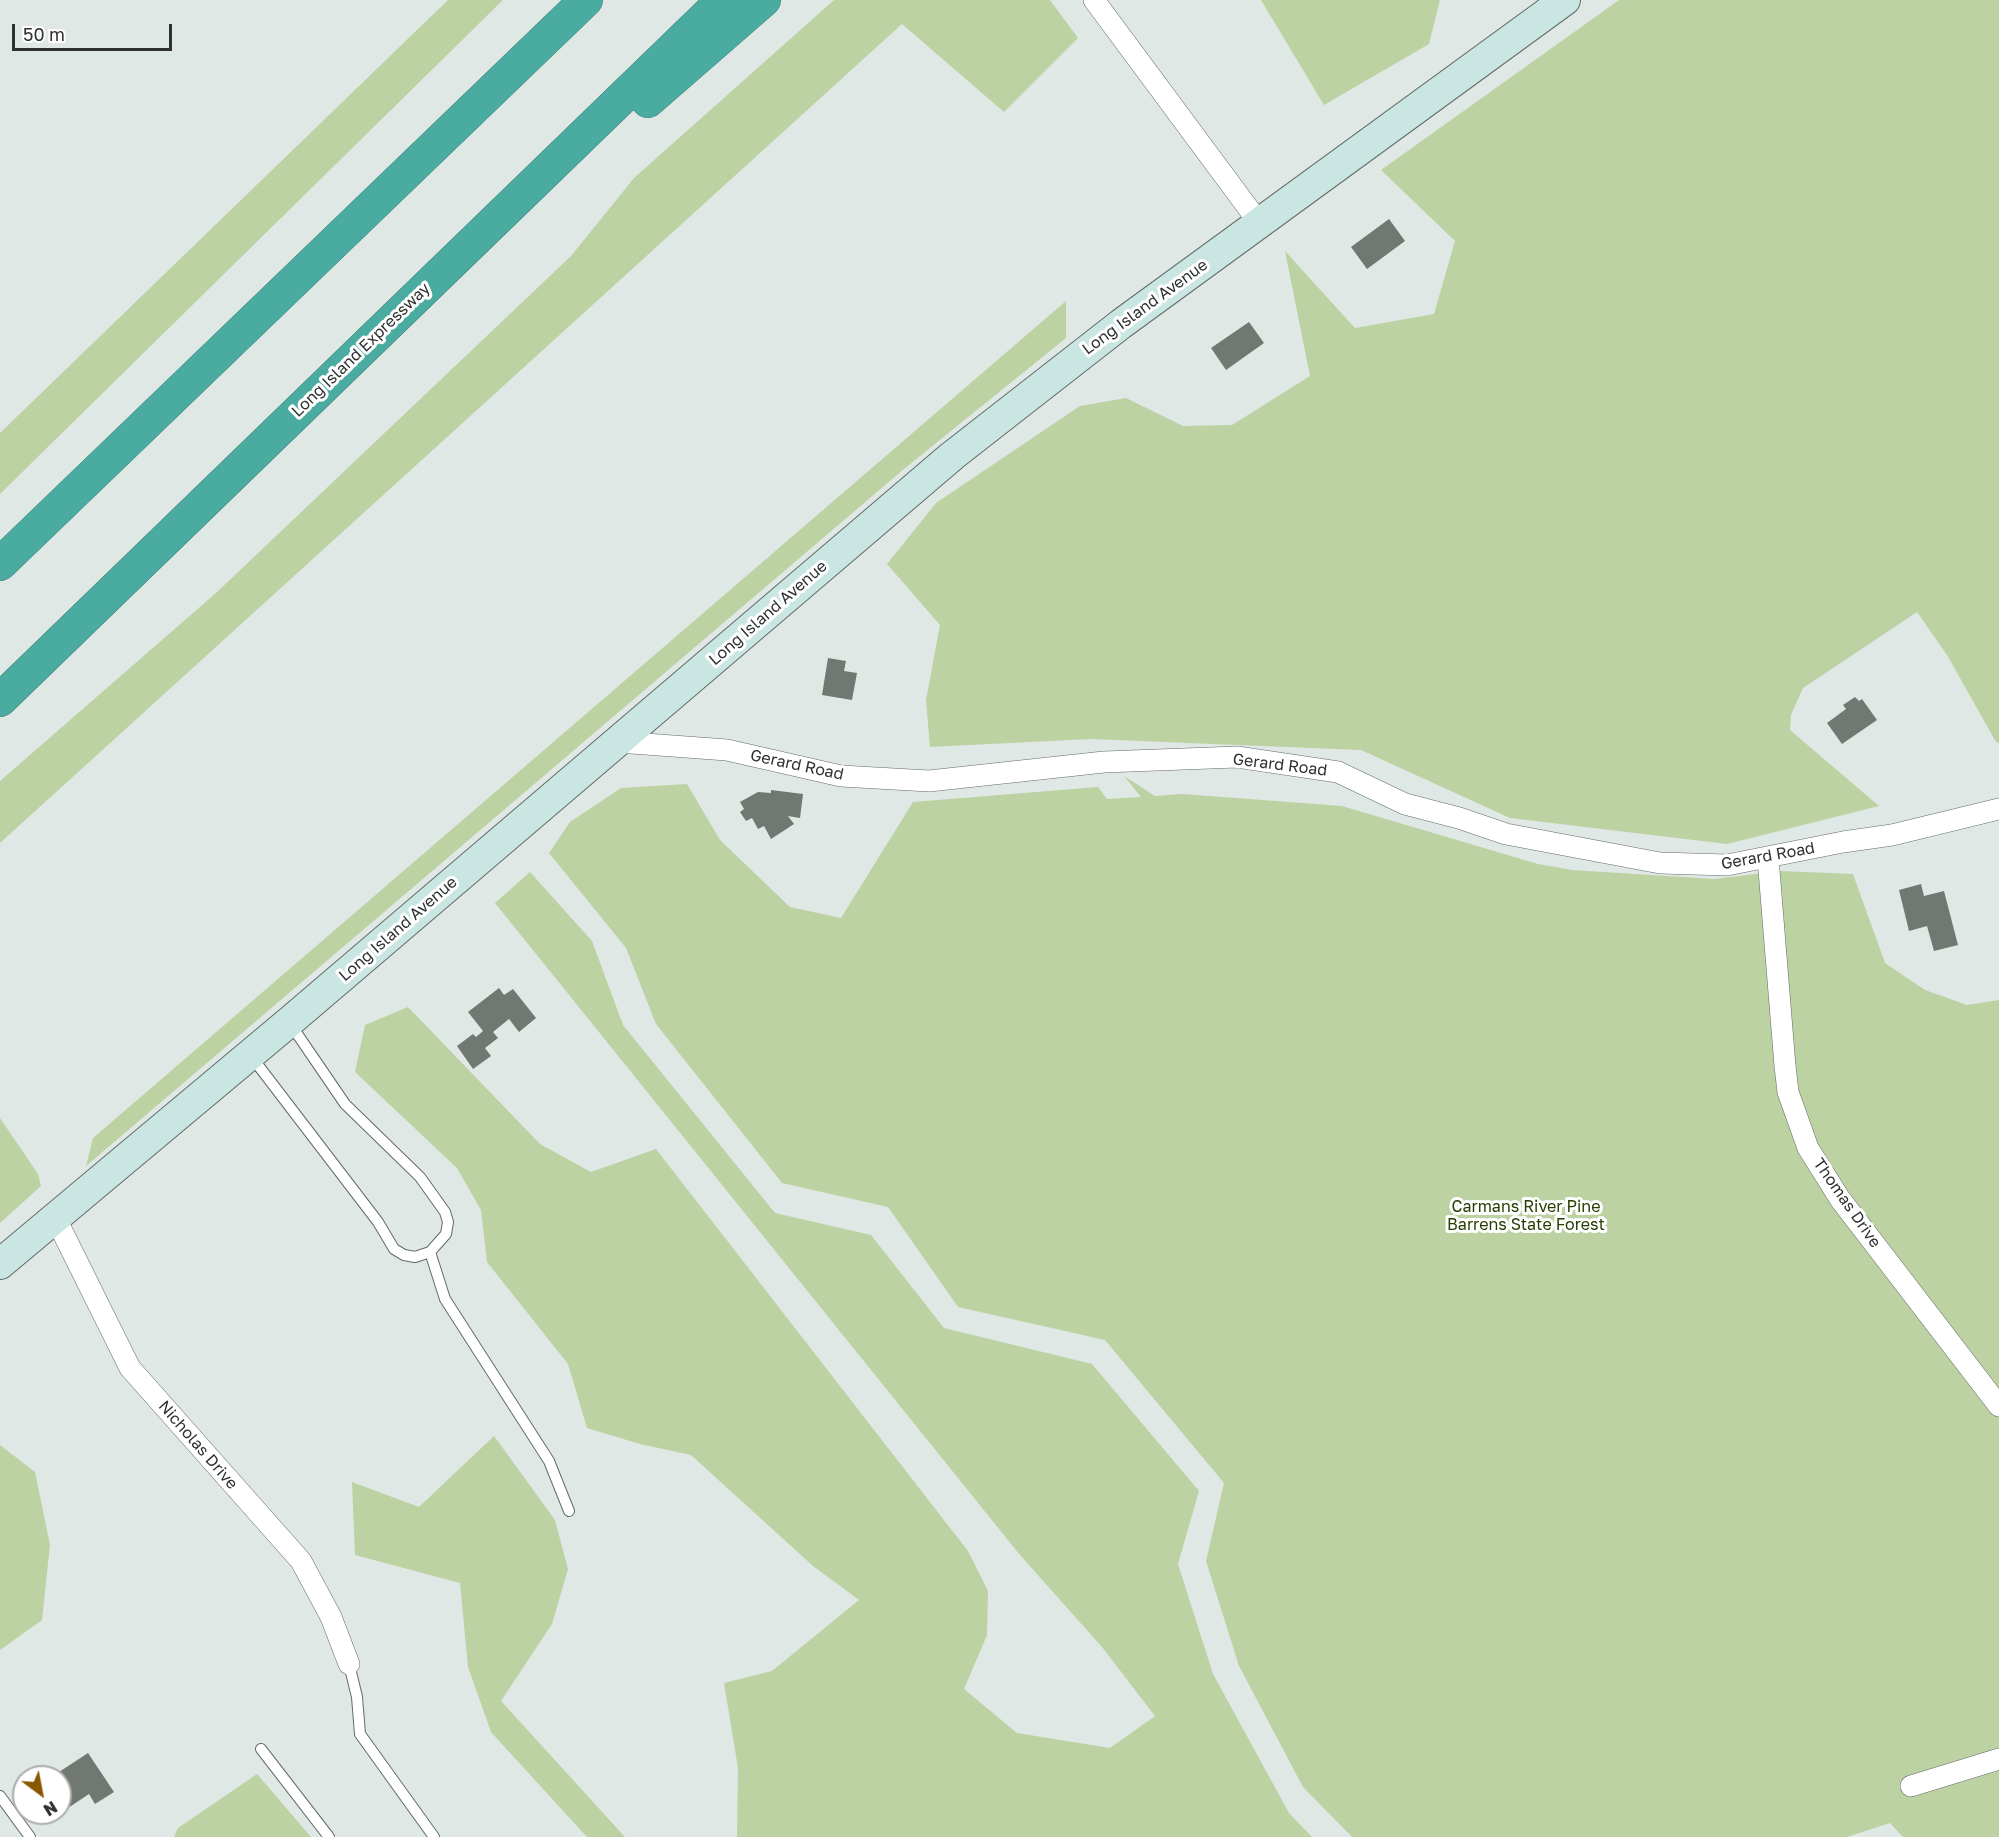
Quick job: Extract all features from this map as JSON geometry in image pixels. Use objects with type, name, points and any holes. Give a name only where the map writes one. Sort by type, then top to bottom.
[{"type":"highway","points":[[0,564],[586,0]]},
{"type":"highway","name":"Long Island Expressway","points":[[0,700],[723,0]]},
{"type":"highway","points":[[508,207],[654,96],[764,0]]},
{"type":"street","points":[[1094,0],[1260,224]]},
{"type":"street","name":"Long Island Avenue","points":[[0,1264],[289,1022],[952,456],[1120,324],[1565,0]]},
{"type":"street","name":"Gerard Road","points":[[618,742],[727,750],[841,776],[929,781],[1104,762],[1237,757],[1338,772],[1404,804],[1459,818],[1506,834],[1592,853],[1660,863],[1727,865],[1843,842],[1903,833],[1999,810]]},
{"type":"street","name":"Thomas Drive","points":[[1768,858],[1788,1092],[1809,1148],[1840,1199],[1999,1406]]},
{"type":"street","name":"Nicholas Drive","points":[[56,1219],[130,1368],[301,1562],[331,1617],[349,1664]]},
{"type":"street","points":[[1911,1786],[1999,1759]]},
{"type":"lane","points":[[250,1055],[378,1222],[394,1249],[404,1255],[415,1257],[430,1252],[446,1234],[448,1222],[446,1212],[420,1177],[345,1104],[289,1022]]},
{"type":"lane","points":[[430,1252],[446,1299],[549,1461],[569,1511]]},
{"type":"lane","points":[[349,1664],[357,1697],[360,1734],[434,1837]]},
{"type":"lane","points":[[261,1749],[329,1837]]},
{"type":"lane","points":[[0,1796],[30,1837]]},
{"type":"green space","points":[[448,0],[503,0],[0,494],[0,433]]},
{"type":"green space","points":[[834,0],[1050,0],[1078,38],[1004,112],[902,24],[0,843],[0,781],[216,593],[571,256],[634,178]]},
{"type":"green space","points":[[1261,0],[1440,0],[1429,44],[1324,105]]},
{"type":"green space","points":[[1619,0],[1999,0],[1999,743],[1996,742],[1947,655],[1917,612],[1803,688],[1791,715],[1790,730],[1879,806],[1727,844],[1510,818],[1361,750],[1090,739],[930,747],[926,700],[940,625],[887,564],[936,503],[1080,406],[1126,398],[1183,426],[1232,425],[1310,376],[1285,251],[1355,328],[1434,314],[1455,241],[1381,170]]},
{"type":"green space","points":[[1066,301],[1066,338],[904,469],[86,1166],[93,1138]]},
{"type":"green space","name":"Carmans River Pine Barrens State Forest","points":[[1124,776],[1155,796],[1182,794],[1342,806],[1538,864],[1572,870],[1714,879],[1780,871],[1853,874],[1885,963],[1925,990],[1967,1005],[1999,1000],[1999,1837],[1903,1837],[1890,1823],[1847,1837],[1352,1837],[1303,1787],[1239,1666],[1206,1561],[1224,1483],[1105,1340],[958,1307],[888,1207],[782,1183],[656,1024],[626,948],[549,853],[570,822],[621,788],[687,784],[720,840],[790,907],[841,918],[913,802],[1098,787],[1107,799],[1141,797]]},
{"type":"green space","points":[[530,872],[592,941],[623,1025],[775,1213],[871,1235],[944,1328],[1092,1364],[1199,1491],[1178,1564],[1213,1674],[1289,1813],[1312,1837],[737,1837],[738,1768],[724,1683],[772,1671],[859,1600],[813,1566],[691,1455],[640,1444],[587,1428],[568,1364],[487,1262],[481,1210],[457,1168],[355,1072],[365,1025],[408,1007],[540,1144],[591,1172],[656,1149],[968,1551],[988,1591],[987,1635],[964,1689],[1017,1733],[1110,1748],[1155,1716],[1102,1647],[1020,1555],[495,903]]},
{"type":"green space","points":[[0,1118],[38,1174],[41,1186],[0,1223]]},
{"type":"green space","points":[[494,1436],[555,1520],[568,1569],[552,1624],[501,1701],[625,1837],[587,1837],[491,1732],[468,1667],[460,1583],[355,1555],[352,1482],[419,1507]]},
{"type":"green space","points":[[0,1445],[35,1472],[50,1545],[42,1620],[0,1650]]},
{"type":"green space","points":[[257,1774],[311,1837],[174,1837],[178,1828]]},
{"type":"building","points":[[1389,219],[1405,241],[1367,269],[1351,247]]},
{"type":"building","points":[[1249,322],[1264,343],[1226,370],[1211,348]]},
{"type":"building","points":[[828,658],[846,661],[844,671],[857,673],[852,700],[822,695]]},
{"type":"building","points":[[1855,697],[1859,701],[1862,699],[1877,720],[1842,744],[1827,723],[1846,709],[1843,705]]},
{"type":"building","points":[[771,790],[803,794],[800,818],[788,816],[794,824],[771,839],[764,826],[758,829],[752,818],[746,821],[740,812],[744,809],[740,802],[758,792],[771,793]]},
{"type":"building","points":[[1921,884],[1924,896],[1944,891],[1958,945],[1934,951],[1927,926],[1909,931],[1899,890]]},
{"type":"building","points":[[499,988],[504,995],[513,989],[536,1018],[519,1032],[509,1019],[493,1032],[498,1038],[485,1048],[491,1056],[473,1069],[457,1046],[473,1034],[476,1037],[483,1031],[468,1012]]},
{"type":"building","points":[[88,1753],[114,1792],[95,1804],[89,1794],[72,1805],[72,1765],[70,1765]]}]
